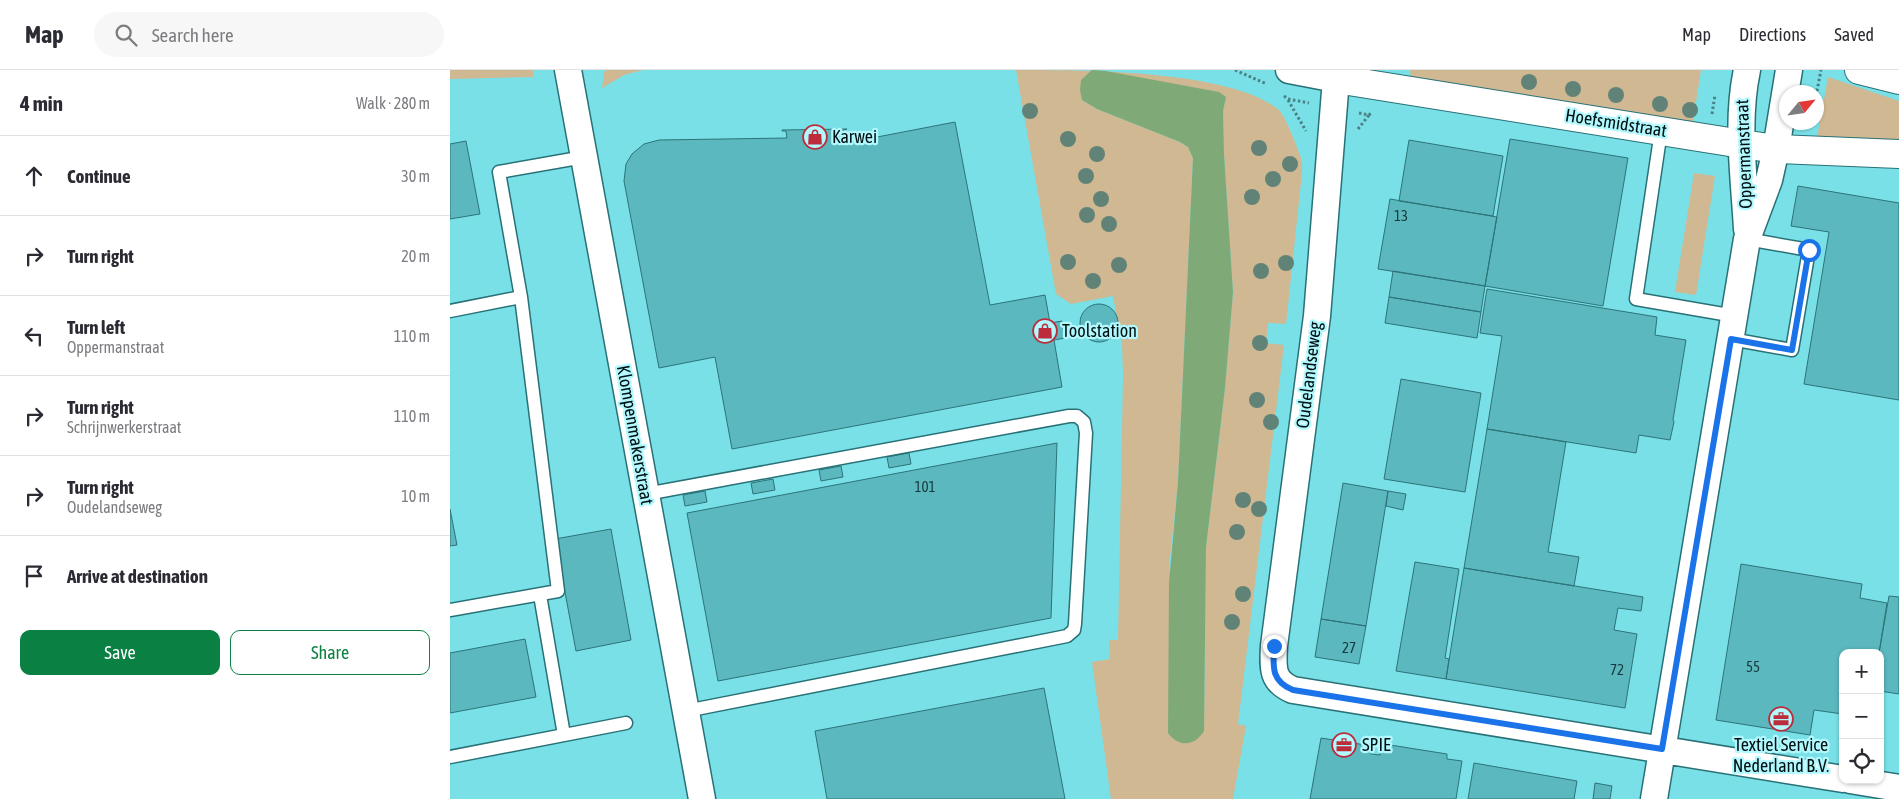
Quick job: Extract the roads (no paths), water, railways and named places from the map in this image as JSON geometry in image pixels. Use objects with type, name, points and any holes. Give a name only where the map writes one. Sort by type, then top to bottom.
[{"type":"street","name":"Klompenmakerstraat","points":[[568,70],[702,799]]},
{"type":"street","points":[[1289,70],[1336,74]]},
{"type":"street","name":"Oppermanstraat","points":[[1747,70],[1742,94],[1742,144],[1747,239]]},
{"type":"street","name":"Oppermanstraat","points":[[1654,799],[1747,239],[1769,180],[1789,70]]},
{"type":"street","points":[[1859,70],[1899,80]]},
{"type":"street","name":"Hoefsmidstraat","points":[[1336,74],[1776,149],[1898,155]]},
{"type":"street","name":"Oudelandseweg","points":[[1336,74],[1316,316],[1274,646],[1273,664],[1276,678],[1283,686],[1293,690],[1662,749]]},
{"type":"street","points":[[1662,749],[1839,778]]},
{"type":"street","points":[[1874,784],[1899,788]]},
{"type":"lane","points":[[1662,131],[1636,299],[1733,327],[1792,350],[1809,250],[1747,239]]},
{"type":"lane","points":[[450,610],[558,591],[521,297],[499,172],[584,157]]},
{"type":"lane","points":[[450,311],[521,297]]},
{"type":"lane","points":[[646,494],[1070,416],[1077,416],[1084,422],[1086,433],[1075,624],[1074,630],[1067,636],[686,711]]},
{"type":"lane","points":[[540,595],[564,735]]},
{"type":"lane","points":[[450,757],[626,723]]},
{"type":"place","name":"Karwei","points":[[815,137]]},
{"type":"place","name":"Toolstation","points":[[1045,331]]},
{"type":"place","name":"Textiel Service Nederland B.V.","points":[[1781,719]]},
{"type":"place","name":"SPIE","points":[[1344,745]]}]
